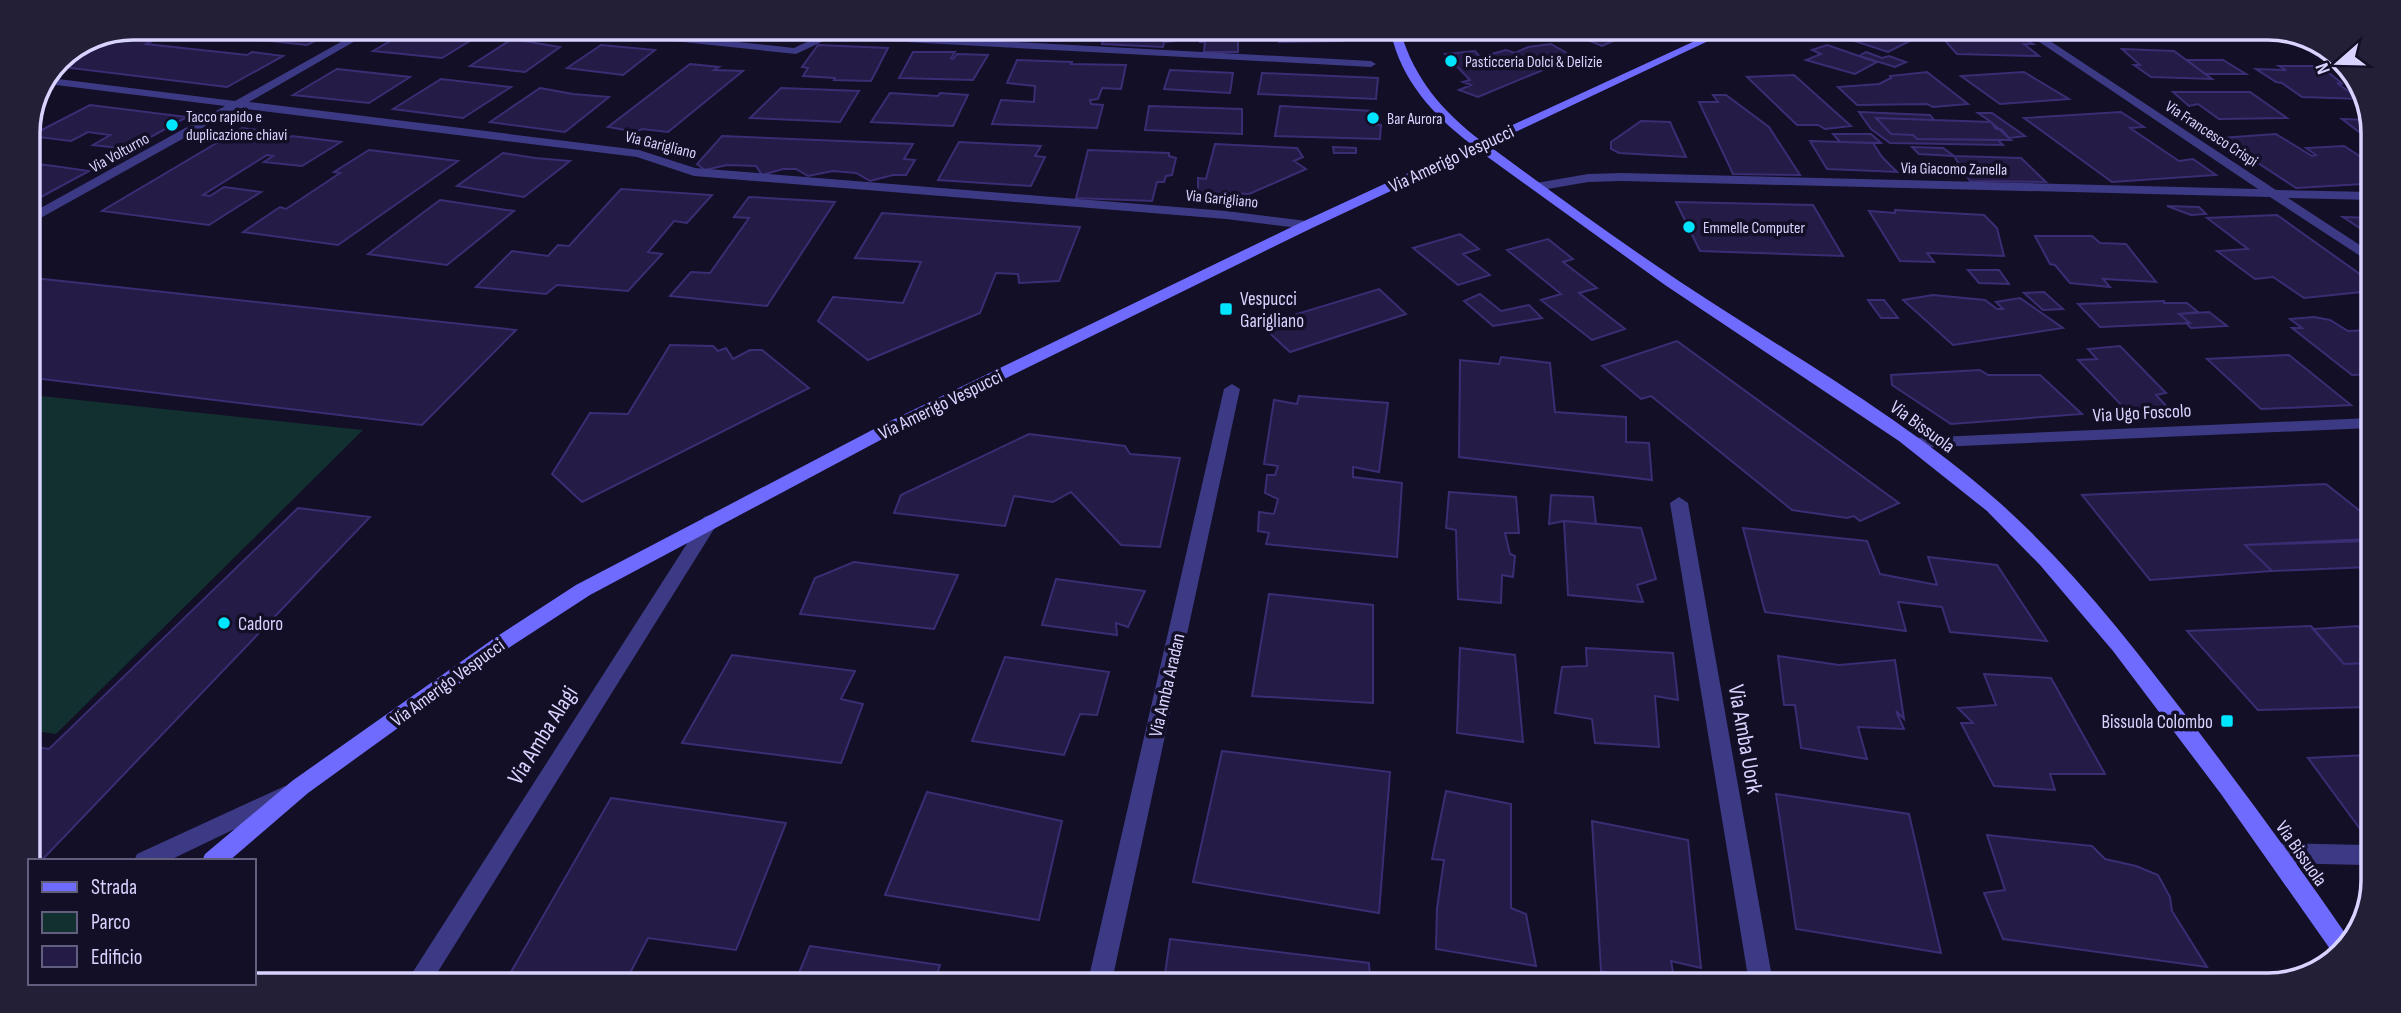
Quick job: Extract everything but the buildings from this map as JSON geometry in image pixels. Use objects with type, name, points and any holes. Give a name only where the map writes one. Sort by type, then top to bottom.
[{"type":"main road","name":"Via Bissuola","points":[[1397,40],[1408,67],[1442,113],[1480,145],[1668,281],[1915,443],[1990,505],[2077,591],[2118,640],[2277,853],[2338,941]]},
{"type":"main road","name":"Via Amerigo Vespucci","points":[[215,859],[300,787],[503,642],[583,590],[882,432],[1307,225],[1705,40]]},
{"type":"street","name":"Via Volturno","points":[[40,214],[351,40]]},
{"type":"street","points":[[692,40],[796,51],[817,40]]},
{"type":"street","points":[[985,40],[1371,64]]},
{"type":"street","name":"Via Francesco Crispi","points":[[2042,40],[2361,252]]},
{"type":"street","name":"Via Garigliano","points":[[57,82],[639,154],[694,172],[1213,214],[1307,225]]},
{"type":"street","name":"Via Giacomo Zanella","points":[[1536,187],[1588,178],[1622,177],[2361,196]]},
{"type":"street","name":"Via Amba Aradan","points":[[1102,973],[1232,389]]},
{"type":"street","name":"Via Ugo Foscolo","points":[[1915,443],[2361,423]]},
{"type":"street","name":"Via Amba Uork","points":[[1679,503],[1759,973]]},
{"type":"street","name":"Via Amba Alagi","points":[[424,973],[710,521]]},
{"type":"street","points":[[149,859],[300,787]]},
{"type":"street","points":[[2277,853],[2361,855]]},
{"type":"green space","points":[[40,397],[363,430],[56,734],[40,732]]},
{"type":"place","name":"Pasticceria Dolci & Delizie","points":[[1451,61]]},
{"type":"place","name":"Bar Aurora","points":[[1373,118]]},
{"type":"place","name":"Tacco rapido e duplicazione chiavi","points":[[172,125]]},
{"type":"place","name":"Emmelle Computer","points":[[1689,227]]},
{"type":"place","name":"Vespucci Garigliano","points":[[1226,309]]},
{"type":"place","name":"Cadoro","points":[[224,623]]},
{"type":"place","name":"Bissuola Colombo","points":[[2227,721]]}]
